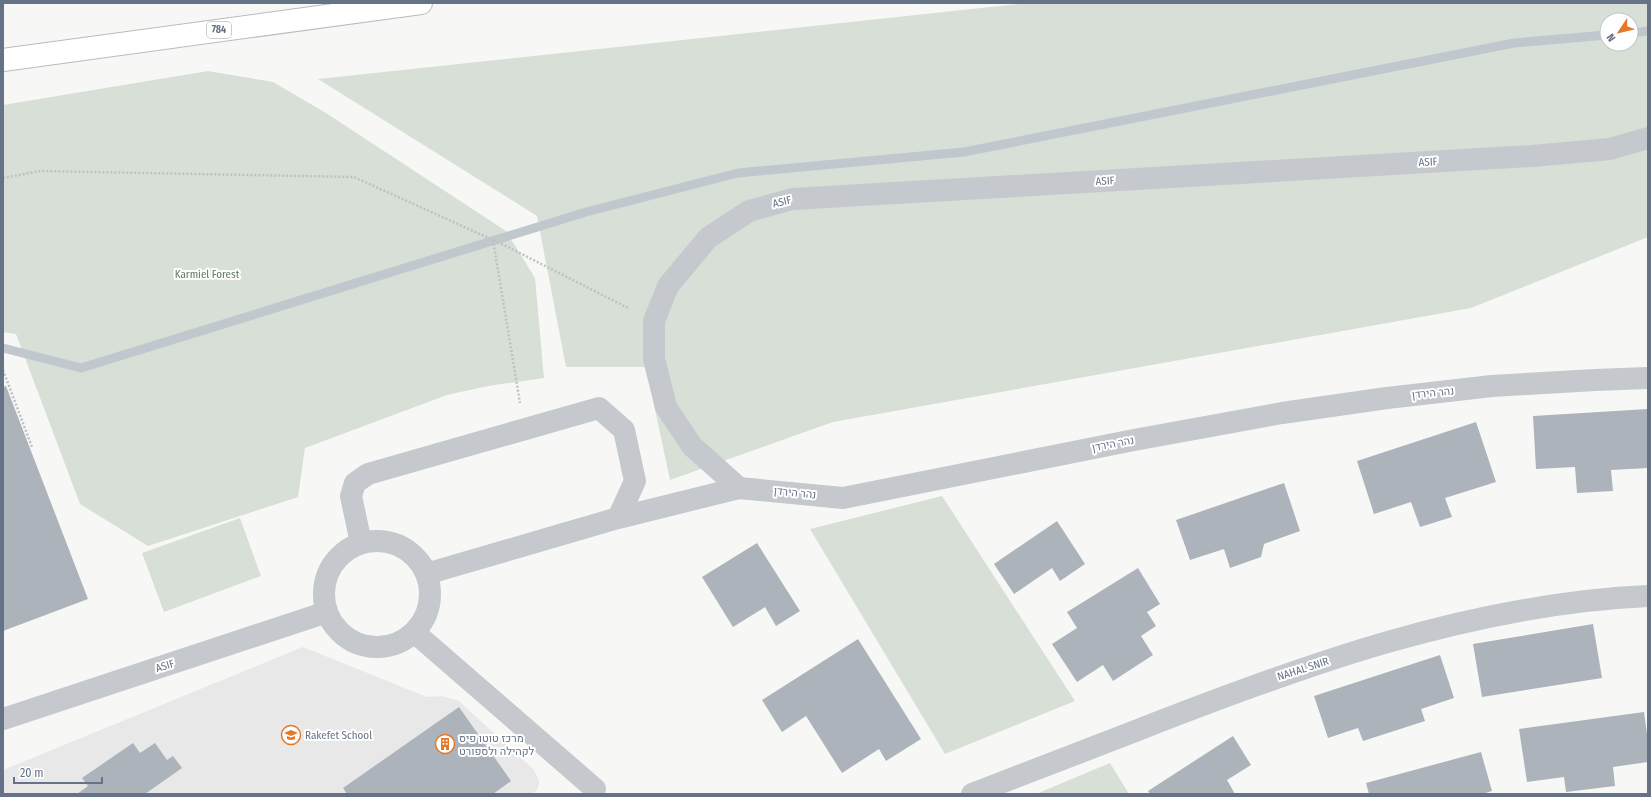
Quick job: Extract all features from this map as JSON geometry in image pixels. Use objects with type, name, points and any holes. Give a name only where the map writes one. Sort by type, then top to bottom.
[{"type":"main road","name":"784","points":[[8,58],[421,3]]},
{"type":"street","name":"ASIF","points":[[738,488],[692,446],[666,407],[654,359],[654,321],[668,286],[708,238],[749,210],[792,199],[1532,156],[1610,149],[1648,138]]},
{"type":"street","name":"נהר הירדן","points":[[426,574],[618,518],[738,488],[843,498],[1134,440],[1282,413],[1342,404],[1492,386],[1648,378]]},
{"type":"street","points":[[361,543],[351,496],[355,483],[368,474],[599,408],[624,430],[635,481],[618,518]]},
{"type":"street","points":[[378,541],[395,544],[410,552],[421,564],[426,574],[431,595],[428,611],[421,626],[409,637],[394,645],[378,648],[362,646],[347,638],[335,627],[327,612],[324,595],[328,573],[334,563],[346,551],[361,543],[378,541]]},
{"type":"street","name":"NAHAL SNIR","points":[[972,794],[1280,676],[1380,645],[1431,631],[1533,609],[1583,602],[1648,596]]},
{"type":"street","name":"ASIF","points":[[3,719],[327,612]]},
{"type":"street","points":[[414,632],[595,789]]},
{"type":"path","points":[[3,178],[40,171],[354,177],[493,240],[654,321]]},
{"type":"path","points":[[493,240],[525,430]]},
{"type":"path","points":[[3,370],[32,447]]},
{"type":"shaded area","name":"Rakefet School","points":[[303,647],[427,697],[442,696],[459,701],[534,770],[539,781],[537,790],[532,794],[3,794],[3,770]]},
{"type":"green space","points":[[1027,3],[1648,3],[1648,237],[1471,308],[833,422],[670,480],[646,367],[566,367],[537,216],[318,79]]},
{"type":"green space","name":"Karmiel Forest","points":[[208,71],[273,82],[326,113],[506,231],[535,278],[544,378],[488,386],[447,395],[305,448],[298,497],[148,546],[80,504],[16,334],[3,332],[3,105]]},
{"type":"green space","points":[[942,496],[1075,701],[945,754],[810,529]]},
{"type":"green space","points":[[240,518],[261,576],[164,612],[142,553]]},
{"type":"green space","points":[[1110,763],[1129,794],[1036,794]]},
{"type":"building","points":[[6,386],[88,599],[3,631],[3,387]]},
{"type":"building","points":[[1648,409],[1648,468],[1611,470],[1613,491],[1577,493],[1575,467],[1536,469],[1533,416]]},
{"type":"building","points":[[1476,422],[1496,482],[1445,498],[1452,517],[1420,527],[1411,502],[1374,514],[1357,461]]},
{"type":"building","points":[[1284,483],[1300,531],[1264,544],[1261,557],[1230,568],[1224,549],[1190,560],[1176,520]]},
{"type":"building","points":[[1057,521],[1085,564],[1060,581],[1052,568],[1014,594],[994,564]]},
{"type":"building","points":[[757,543],[800,611],[776,626],[765,607],[733,627],[702,577]]},
{"type":"building","points":[[1138,568],[1160,604],[1147,612],[1156,626],[1141,636],[1153,655],[1113,681],[1103,665],[1077,682],[1052,644],[1077,628],[1067,612]]},
{"type":"building","points":[[1593,624],[1602,678],[1482,697],[1473,644]]},
{"type":"building","points":[[858,639],[921,739],[886,761],[879,749],[842,773],[806,716],[782,732],[762,700]]},
{"type":"building","points":[[1440,655],[1454,698],[1421,709],[1425,721],[1363,741],[1358,728],[1328,738],[1314,696]]},
{"type":"building","name":"מרכז טוטו פיס לקהילה ולספורט","points":[[459,707],[511,781],[493,794],[347,794],[343,788]]},
{"type":"building","points":[[1644,712],[1648,741],[1648,762],[1613,767],[1615,786],[1566,792],[1564,777],[1527,782],[1519,729]]},
{"type":"building","points":[[1233,736],[1251,765],[1227,780],[1235,794],[1150,794],[1148,791]]},
{"type":"building","points":[[133,743],[140,753],[155,743],[167,760],[173,756],[182,768],[145,794],[77,794],[88,786],[82,778]]},
{"type":"building","points":[[1481,752],[1492,791],[1482,794],[1369,794],[1366,783]]},
{"type":"waterway","points":[[1639,32],[1648,31]]},
{"type":"waterway","points":[[3,348],[81,368],[586,212],[738,173],[964,152],[1514,43],[1599,36]]},
{"type":"place","name":"Rakefet School","points":[[291,735]]},
{"type":"place","name":"מרכז טוטו פיס לקהילה ולספורט","points":[[445,744]]}]
